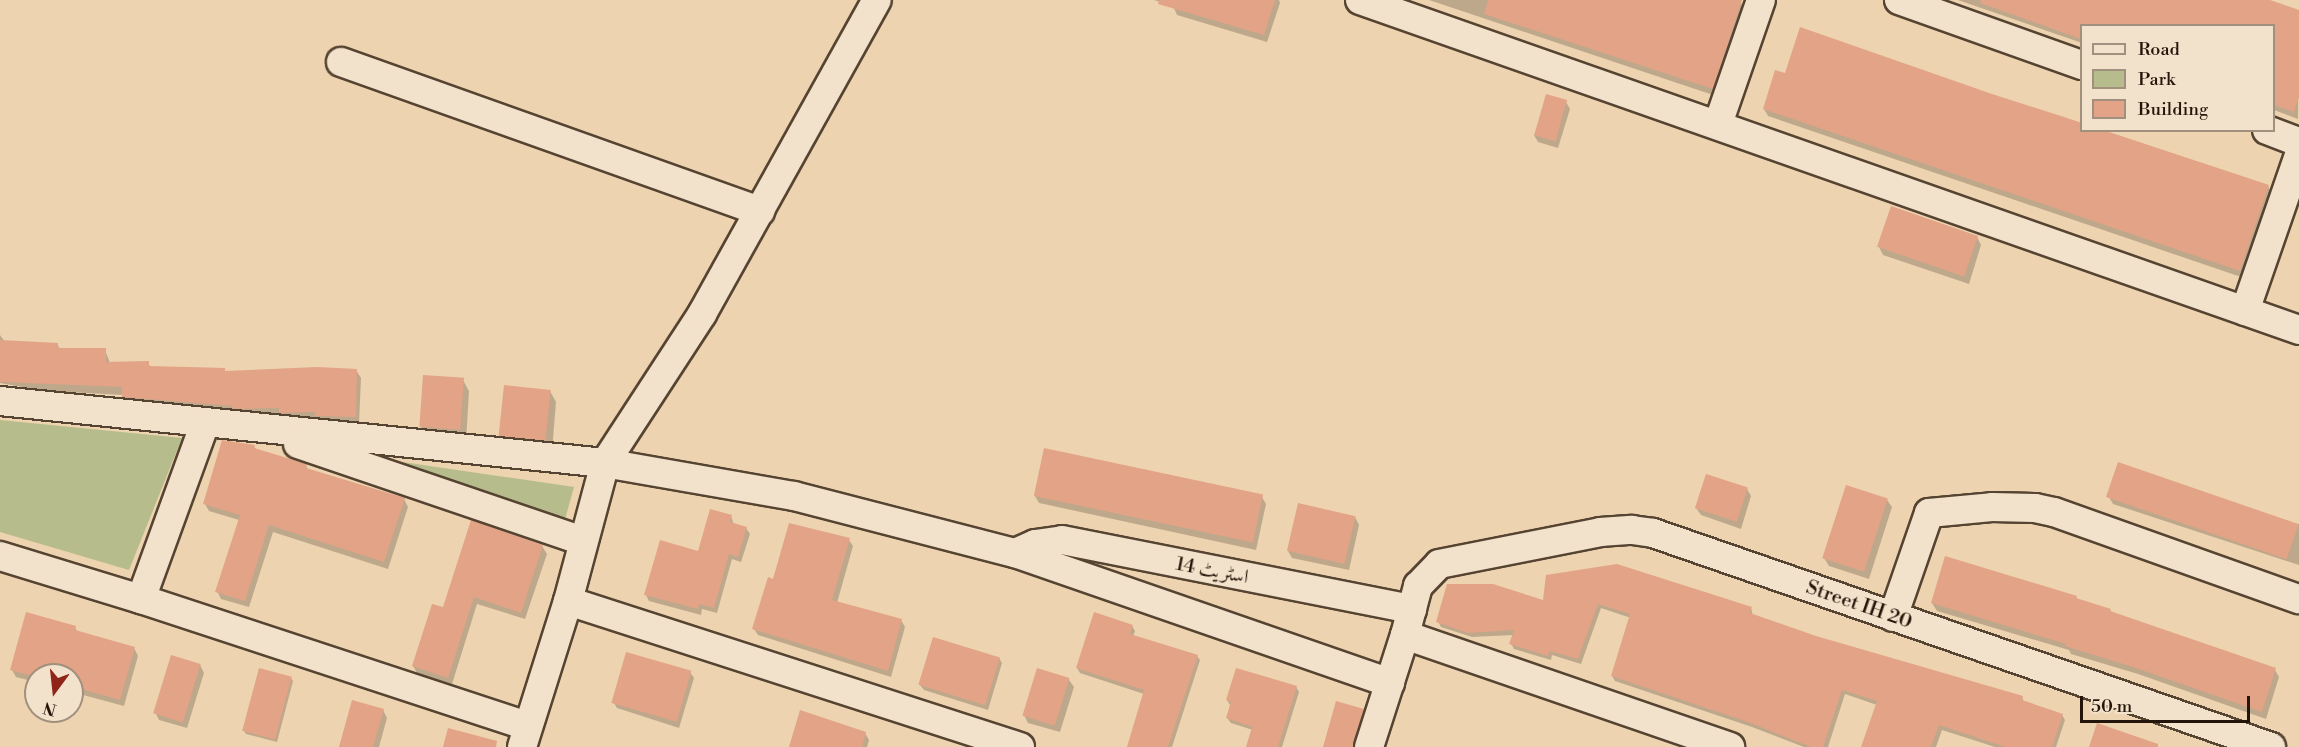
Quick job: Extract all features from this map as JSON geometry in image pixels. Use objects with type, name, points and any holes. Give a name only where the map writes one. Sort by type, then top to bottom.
[{"type":"street","points":[[0,556],[141,599],[525,736],[568,602],[605,463],[702,314],[877,0]]},
{"type":"street","points":[[1360,0],[2299,330]]},
{"type":"street","points":[[1718,124],[1761,0]]},
{"type":"street","points":[[1899,0],[2080,64]]},
{"type":"street","points":[[341,63],[760,211]]},
{"type":"street","points":[[2272,132],[2299,142]]},
{"type":"street","points":[[2245,311],[2299,155]]},
{"type":"street","points":[[0,401],[605,463],[794,496],[1015,553],[1390,682]]},
{"type":"street","points":[[141,599],[205,423]]},
{"type":"street","points":[[256,429],[418,487],[583,541]]},
{"type":"street","points":[[1893,617],[1929,513],[1992,507],[2035,508],[2054,512],[2299,599]]},
{"type":"street","name":"Street IH 20","points":[[1409,622],[1418,586],[1439,564],[1600,532],[1632,530],[1653,533],[2271,747]]},
{"type":"street","name":"اسٹریٹ 14","points":[[1015,553],[1035,544],[1062,540],[1409,622],[1730,747]]},
{"type":"street","points":[[568,602],[1020,747]]},
{"type":"street","points":[[1368,747],[1409,622]]},
{"type":"green space","points":[[0,420],[182,438],[129,570],[0,532]]},
{"type":"green space","points":[[341,453],[574,487],[564,523]]},
{"type":"building","points":[[1159,0],[1275,0],[1264,35],[1158,4]]},
{"type":"building","points":[[1488,0],[1742,0],[1713,89],[1484,14]]},
{"type":"building","points":[[1981,0],[2270,0],[2299,10],[2299,97],[2294,112],[2275,105],[2275,24],[2080,24],[2080,39],[1980,3]]},
{"type":"building","points":[[1800,27],[2080,122],[2080,132],[2109,132],[2269,185],[2240,271],[1763,109],[1775,70],[1785,73]]},
{"type":"building","points":[[1546,94],[1567,100],[1555,141],[1534,135]]},
{"type":"building","points":[[1891,206],[1978,236],[1964,277],[1877,247]]},
{"type":"building","points":[[0,340],[58,343],[58,348],[106,348],[106,362],[149,361],[149,366],[225,368],[225,371],[317,367],[357,369],[356,417],[315,416],[315,412],[279,413],[279,408],[238,409],[232,406],[122,397],[122,387],[0,382]]},
{"type":"building","points":[[423,375],[464,378],[460,430],[419,427]]},
{"type":"building","points":[[504,385],[551,390],[545,441],[499,436]]},
{"type":"building","points":[[222,440],[255,445],[254,448],[307,464],[306,468],[405,498],[384,562],[269,525],[245,601],[215,592],[240,515],[203,504]]},
{"type":"building","points":[[1044,448],[1263,495],[1253,543],[1034,496]]},
{"type":"building","points":[[2118,462],[2299,524],[2287,559],[2106,497]]},
{"type":"building","points":[[1706,474],[1748,488],[1737,522],[1695,508]]},
{"type":"building","points":[[1846,485],[1888,499],[1864,572],[1822,558]]},
{"type":"building","points":[[1298,503],[1355,516],[1344,564],[1287,551]]},
{"type":"building","points":[[710,509],[732,515],[730,522],[747,527],[738,557],[729,554],[714,608],[699,604],[698,609],[644,595],[660,540],[698,551]]},
{"type":"building","points":[[471,520],[543,545],[521,613],[474,597],[448,678],[412,666],[432,604],[443,607]]},
{"type":"building","points":[[789,523],[850,538],[832,600],[902,619],[888,671],[752,629],[768,577],[773,579]]},
{"type":"building","points":[[1945,556],[2077,596],[2076,598],[2111,609],[2110,611],[2276,668],[2262,712],[2065,646],[2066,644],[1931,603]]},
{"type":"building","points":[[1617,564],[1752,607],[1750,613],[1816,636],[2023,696],[2022,700],[2063,714],[2052,747],[2005,747],[1939,725],[1931,747],[1861,747],[1877,701],[1842,690],[1823,747],[1811,747],[1748,722],[1611,676],[1630,614],[1598,604],[1578,659],[1550,651],[1548,656],[1509,644],[1514,630],[1468,633],[1436,622],[1447,584],[1493,584],[1543,600],[1546,575]]},
{"type":"building","points":[[26,612],[76,626],[75,630],[135,647],[120,700],[84,690],[84,663],[24,663],[24,674],[10,670]]},
{"type":"building","points":[[1094,612],[1133,625],[1130,634],[1198,655],[1168,747],[1127,747],[1144,690],[1076,668]]},
{"type":"building","points":[[933,637],[1000,657],[985,705],[918,685]]},
{"type":"building","points":[[626,652],[691,671],[677,722],[611,703]]},
{"type":"building","points":[[171,655],[201,664],[183,722],[153,713]]},
{"type":"building","points":[[259,668],[292,677],[275,740],[242,731]]},
{"type":"building","points":[[1037,668],[1070,678],[1055,726],[1022,716]]},
{"type":"building","points":[[1236,668],[1297,686],[1278,747],[1246,747],[1252,727],[1226,718],[1231,702],[1226,700]]},
{"type":"building","points":[[352,700],[384,709],[373,747],[339,747]]},
{"type":"building","points":[[1336,701],[1364,709],[1353,747],[1323,747]]},
{"type":"building","points":[[800,710],[866,732],[862,747],[789,747]]},
{"type":"building","points":[[2097,723],[2158,744],[2158,747],[2089,747]]},
{"type":"building","points":[[448,728],[497,741],[496,747],[443,747]]}]
